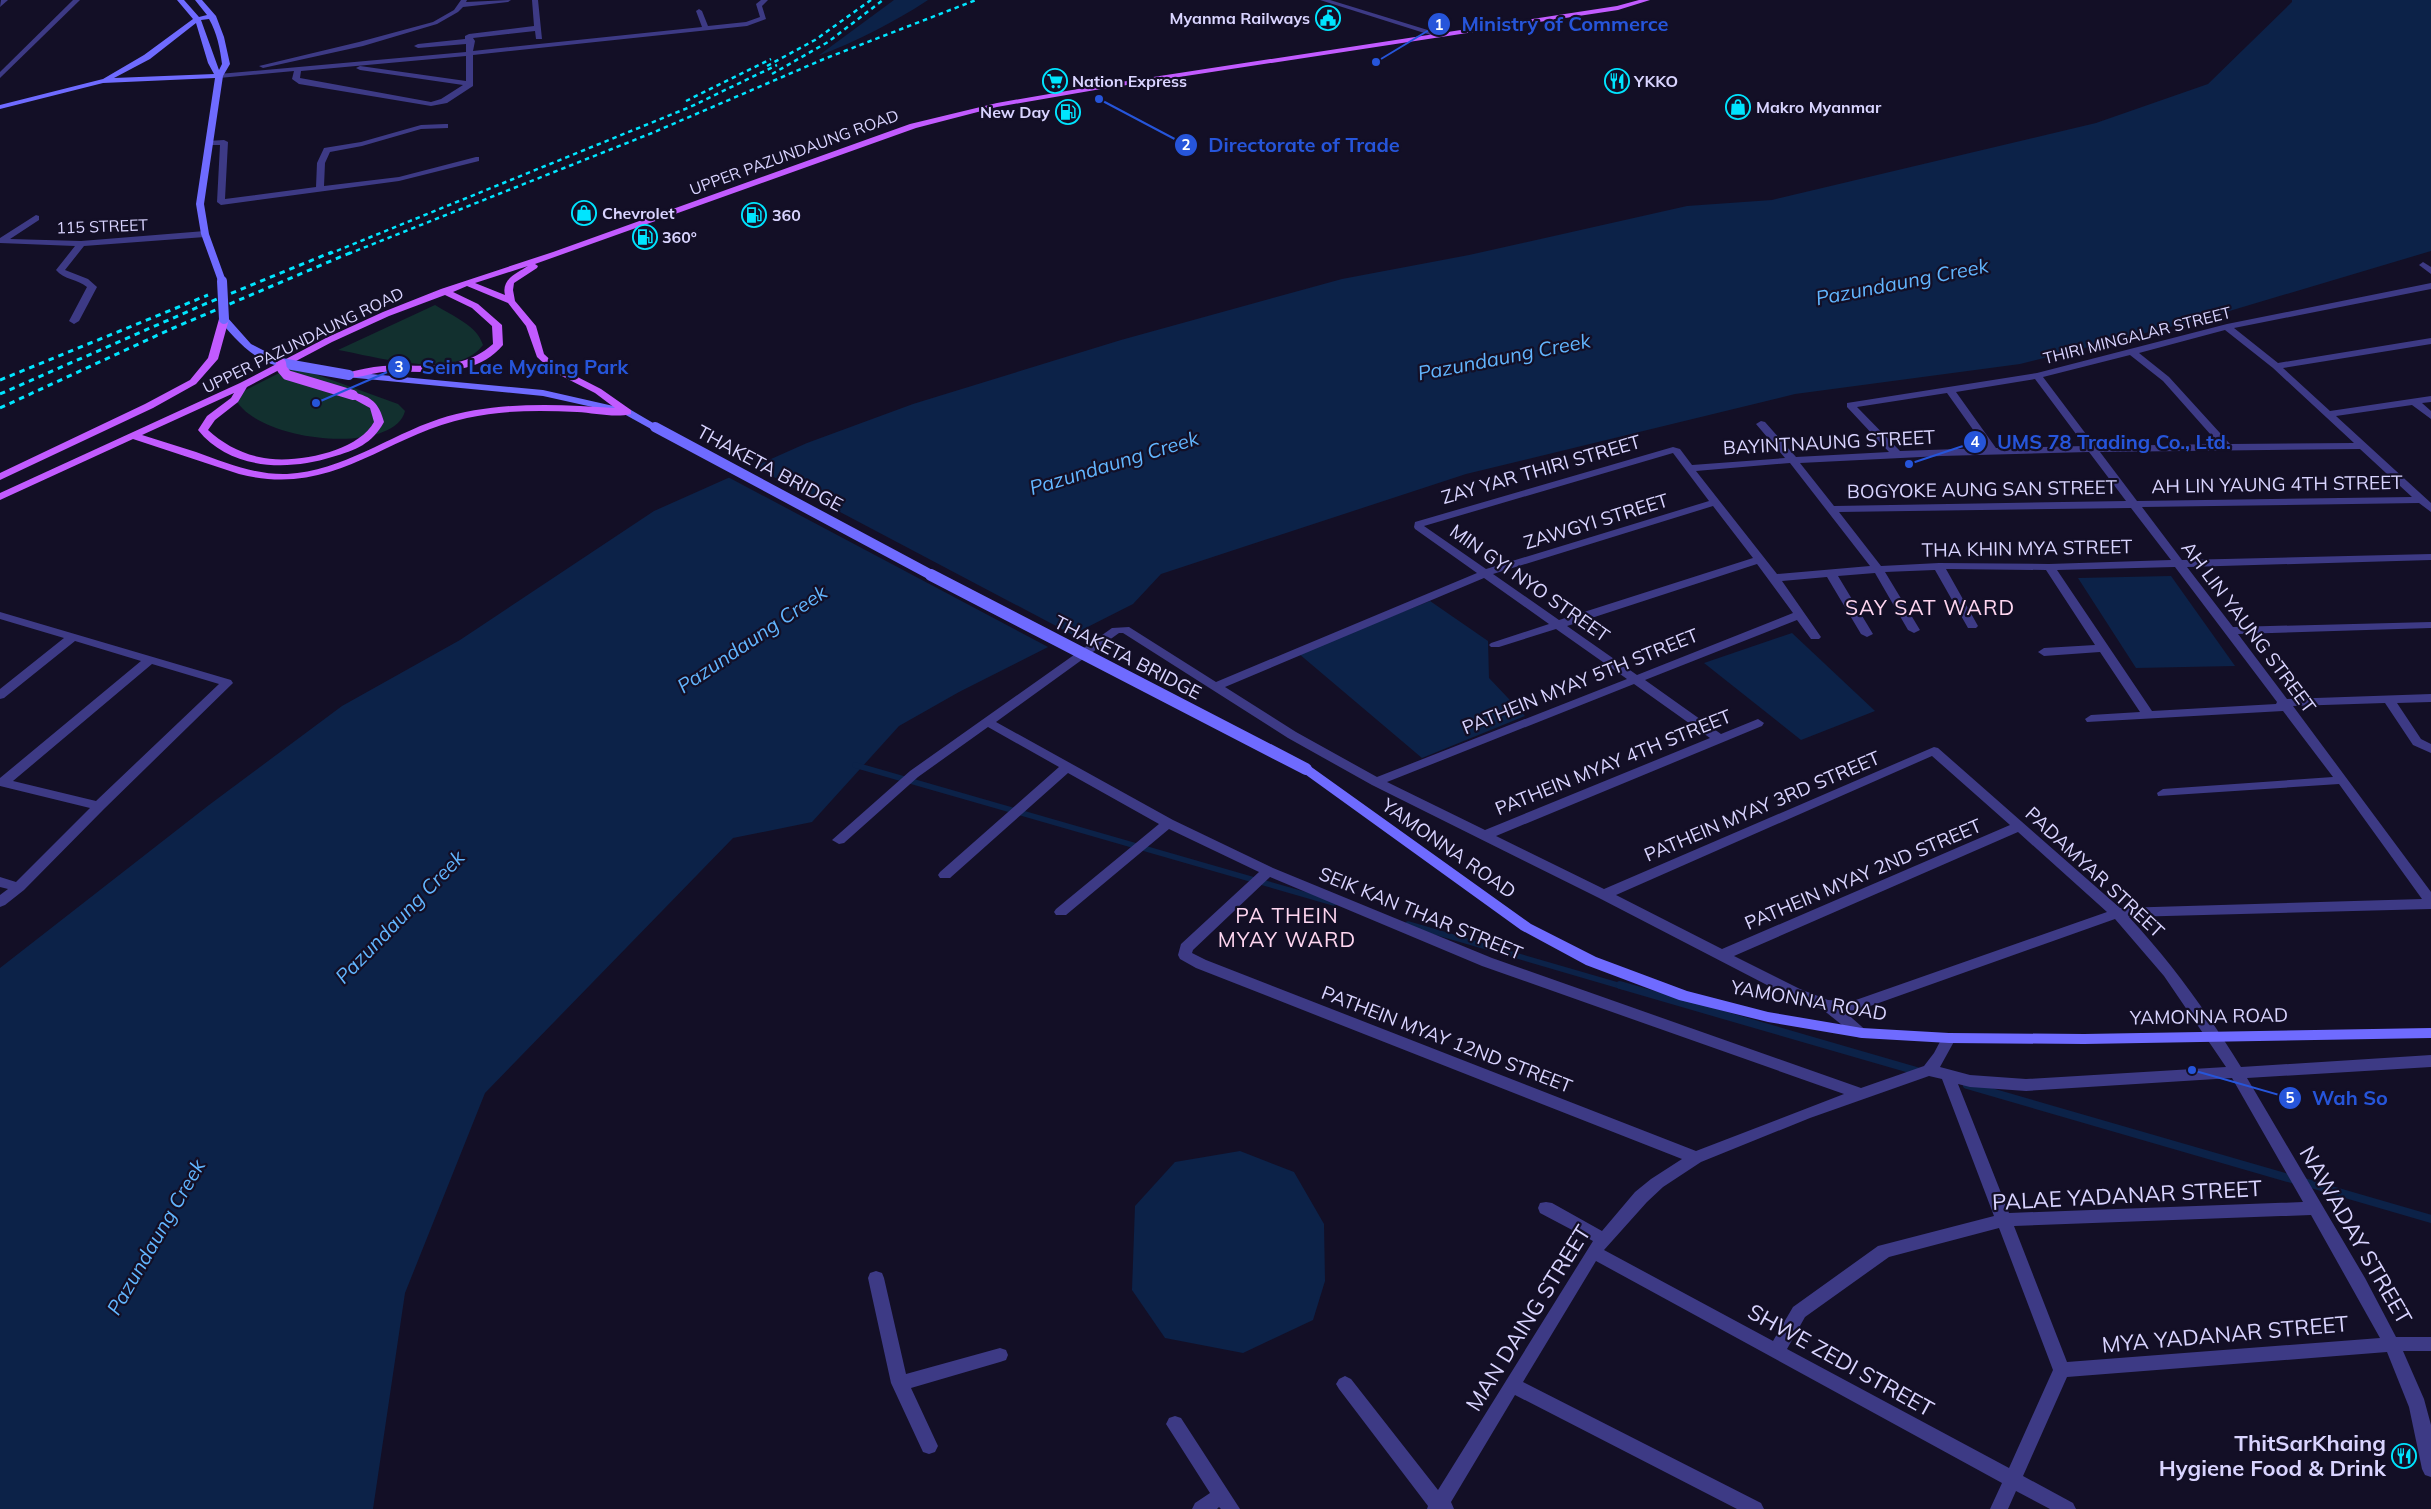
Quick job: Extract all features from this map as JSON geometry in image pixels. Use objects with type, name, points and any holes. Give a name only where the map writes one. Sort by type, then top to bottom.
[{"type":"main road","points":[[180,0],[197,20],[206,44],[210,66],[219,76]]},
{"type":"main road","points":[[0,477],[149,406],[194,382],[212,358],[224,319],[222,281],[205,234],[200,204],[211,143],[219,76],[226,64],[222,40],[213,16],[198,0]]},
{"type":"main road","name":"UPPER PAZUNDAUNG ROAD","points":[[0,497],[244,385],[329,340],[444,291],[556,254],[913,126],[956,114],[1093,88],[1618,8],[1647,0]]},
{"type":"main road","points":[[103,81],[147,57],[197,20],[213,16]]},
{"type":"main road","points":[[0,107],[103,81],[219,76]]},
{"type":"main road","points":[[556,254],[510,282],[508,290],[511,301],[531,326],[540,355],[555,369],[598,391],[627,412]]},
{"type":"main road","points":[[467,283],[511,301]]},
{"type":"main road","points":[[349,375],[384,369],[455,366],[492,352],[498,345],[497,325],[475,306],[444,291]]},
{"type":"main road","name":"THAKETA BRIDGE","points":[[224,319],[238,339],[252,351],[281,362],[349,375],[543,394],[627,412],[939,579],[1306,770]]},
{"type":"main road","points":[[244,385],[235,400],[211,418],[203,430],[214,442],[250,458],[275,463],[293,463],[332,455],[371,436],[377,428],[379,417],[372,403],[354,395],[287,374],[282,369],[281,362]]},
{"type":"main road","points":[[133,436],[178,449],[218,466],[247,474],[286,477],[330,468],[432,425],[471,413],[502,408],[627,412]]},
{"type":"main road","name":"YAMONNA ROAD","points":[[1306,770],[1526,927],[1591,961],[1684,996],[1768,1017],[1862,1033],[1949,1038],[2084,1039],[2431,1033]]},
{"type":"street","points":[[0,5],[5,0]]},
{"type":"street","points":[[0,76],[77,0]]},
{"type":"street","points":[[219,76],[360,44],[435,23],[456,12],[462,2],[508,0]]},
{"type":"street","points":[[535,0],[540,47]]},
{"type":"street","points":[[380,71],[540,47],[748,24],[764,18],[758,6],[765,0]]},
{"type":"street","points":[[1323,0],[1440,34]]},
{"type":"street","points":[[1345,6],[1355,0]]},
{"type":"street","points":[[699,11],[706,29]]},
{"type":"street","points":[[1386,18],[1416,38]]},
{"type":"street","points":[[470,84],[471,41],[469,36],[473,34],[538,28]]},
{"type":"street","points":[[418,46],[471,41]]},
{"type":"street","points":[[360,44],[360,63]]},
{"type":"street","points":[[219,76],[360,63],[470,57]]},
{"type":"street","points":[[342,65],[470,84]]},
{"type":"street","points":[[298,69],[296,79],[302,82],[430,104],[444,102],[470,84]]},
{"type":"street","points":[[320,189],[321,163],[327,150],[362,144],[421,127],[445,126]]},
{"type":"street","points":[[211,143],[224,142],[221,202],[399,179],[476,159]]},
{"type":"street","points":[[1,241],[36,218]]},
{"type":"street","name":"115 STREET","points":[[1,241],[81,244],[205,234]]},
{"type":"street","points":[[74,321],[92,287],[89,283],[67,275],[60,270],[81,244]]},
{"type":"street","points":[[2423,265],[2431,271]]},
{"type":"street","name":"THIRI MINGALAR STREET","points":[[1897,454],[1850,405],[2037,376],[2227,327],[2431,286]]},
{"type":"street","points":[[2227,327],[2276,366],[2431,509]]},
{"type":"street","points":[[2276,366],[2431,341]]},
{"type":"street","points":[[2132,352],[2166,379],[2228,447]]},
{"type":"street","name":"AH LIN YAUNG STREET","points":[[2037,376],[2342,780],[2431,903]]},
{"type":"street","points":[[1949,389],[1993,451]]},
{"type":"street","points":[[2329,414],[2431,399]]},
{"type":"street","points":[[2415,402],[2431,416]]},
{"type":"street","points":[[1761,424],[1792,459],[1878,568],[1914,630]]},
{"type":"street","name":"BAYINTNAUNG STREET","points":[[1689,468],[1792,459],[1897,454],[2092,448],[2363,446]]},
{"type":"street","name":"ZAY YAR THIRI STREET","points":[[1419,524],[1673,450],[1676,451],[1689,468]]},
{"type":"street","points":[[1689,468],[1760,559],[1815,638]]},
{"type":"street","name":"AH LIN YAUNG 4TH STREET","points":[[2134,504],[2421,500]]},
{"type":"street","name":"ZAWGYI STREET","points":[[1216,686],[1486,573],[1715,502]]},
{"type":"street","name":"BOGYOKE AUNG SAN STREET","points":[[1831,509],[2134,504]]},
{"type":"street","name":"MIN GYI NYO STREET","points":[[1419,524],[1420,527],[1555,624],[1720,740]]},
{"type":"street","name":"THA KHIN MYA STREET","points":[[1774,578],[1878,568],[1939,566],[2049,567],[2177,562],[2431,557]]},
{"type":"street","points":[[1495,645],[1760,559]]},
{"type":"street","points":[[1939,566],[1972,626]]},
{"type":"street","points":[[2049,567],[2148,715]]},
{"type":"street","points":[[1830,572],[1867,634]]},
{"type":"street","name":"PATHEIN MYAY 5TH STREET","points":[[1376,782],[1799,615]]},
{"type":"street","points":[[0,616],[227,683],[99,806],[19,887],[0,902]]},
{"type":"street","points":[[2228,631],[2431,625]]},
{"type":"street","points":[[838,840],[914,774],[1116,630],[1125,630],[1292,735],[1376,782],[1604,895],[1795,993],[1827,1005],[1862,1033]]},
{"type":"street","points":[[1,694],[73,637]]},
{"type":"street","points":[[2044,652],[2103,648]]},
{"type":"street","points":[[2,783],[150,660]]},
{"type":"street","points":[[2092,719],[2284,705],[2431,698]]},
{"type":"street","points":[[2389,700],[2417,742],[2431,749]]},
{"type":"street","name":"SEIK KAN THAR STREET","points":[[987,722],[1066,768],[1168,823],[1268,871],[1487,962],[1860,1094]]},
{"type":"street","name":"PATHEIN MYAY 4TH STREET","points":[[1482,836],[1758,723]]},
{"type":"street","name":"PADAMYAR STREET","points":[[1934,752],[2117,913],[2141,937],[2165,967],[2212,1036]]},
{"type":"street","name":"PATHEIN MYAY 3RD STREET","points":[[1604,895],[1934,752]]},
{"type":"street","points":[[945,875],[1066,768]]},
{"type":"street","points":[[2163,793],[2342,780]]},
{"type":"street","points":[[2,783],[99,806]]},
{"type":"street","points":[[1061,912],[1168,823]]},
{"type":"street","name":"PATHEIN MYAY 2ND STREET","points":[[1722,955],[2018,827]]},
{"type":"street","name":"PATHEIN MYAY 12ND STREET","points":[[1268,871],[1186,948],[1185,955],[1201,964],[1696,1158]]},
{"type":"street","points":[[0,882],[19,887]]},
{"type":"street","points":[[1827,1005],[1854,1006],[2117,913],[2431,903]]},
{"type":"street","name":"NAWADAY STREET","points":[[2212,1036],[2238,1072],[2392,1344],[2416,1400],[2431,1469]]},
{"type":"street","points":[[1949,1038],[1930,1070],[1948,1076],[1997,1084],[2026,1085],[2431,1061]]},
{"type":"street","name":"MAN DAING STREET","points":[[1440,1508],[1512,1385],[1598,1246],[1641,1197],[1657,1183],[1696,1158],[1860,1094],[1930,1070]]},
{"type":"street","points":[[1948,1076],[2062,1370],[1999,1509]]},
{"type":"street","name":"SHWE ZEDI STREET","points":[[1546,1208],[1598,1246],[1776,1352],[2067,1509]]},
{"type":"street","name":"PALAE YADANAR STREET","points":[[1776,1352],[1799,1312],[1884,1251],[2005,1220],[2315,1208]]},
{"type":"street","points":[[876,1278],[900,1383],[929,1446]]},
{"type":"street","name":"MYA YADANAR STREET","points":[[2062,1370],[2392,1344],[2431,1344]]},
{"type":"street","points":[[900,1383],[1000,1355]]},
{"type":"street","points":[[1345,1384],[1440,1508]]},
{"type":"street","points":[[1512,1385],[1755,1509]]},
{"type":"street","points":[[1175,1424],[1226,1502],[1201,1509]]},
{"type":"green space","points":[[435,305],[470,326],[483,345],[471,356],[455,362],[436,364],[394,361],[338,350]]},
{"type":"green space","points":[[293,366],[398,404],[405,411],[395,425],[376,434],[351,438],[322,438],[294,433],[267,424],[246,412],[234,396]]},
{"type":"water","points":[[894,0],[928,0],[874,31],[818,56]]},
{"type":"water","name":"Pazundaung Creek","points":[[2292,0],[2431,0],[2431,251],[2206,318],[2020,364],[1795,394],[1466,474],[1161,574],[1133,604],[959,692],[899,726],[812,822],[733,838],[485,1093],[405,1293],[373,1509],[0,1509],[0,968],[209,805],[342,706],[460,640],[654,511],[807,443],[913,404],[1121,340],[1342,279],[1469,255],[1687,206],[1772,200],[2096,123],[2208,84]]},
{"type":"water","points":[[2171,576],[2235,666],[2136,668],[2078,578]]},
{"type":"water","points":[[1430,601],[1488,641],[1489,678],[1525,716],[1422,758],[1298,653]]},
{"type":"water","points":[[1792,633],[1875,711],[1801,740],[1704,663]]},
{"type":"water","points":[[1240,1151],[1294,1172],[1324,1224],[1325,1281],[1313,1320],[1243,1353],[1165,1338],[1132,1290],[1135,1206],[1175,1162]]},
{"type":"pier","points":[[751,465],[1075,636],[1050,648],[726,476]]},
{"type":"waterway","points":[[855,765],[1334,903]]},
{"type":"waterway","points":[[1408,924],[1624,987]]},
{"type":"waterway","points":[[1620,985],[1920,1072]]},
{"type":"waterway","points":[[1967,1085],[2295,1180]]},
{"type":"waterway","points":[[2304,1182],[2431,1219]]},
{"type":"railway","points":[[767,66],[815,40],[871,0]]},
{"type":"railway","points":[[772,74],[828,42],[883,0]]},
{"type":"railway","points":[[348,254],[652,133],[824,59],[976,0]]},
{"type":"railway","points":[[686,101],[771,59]]},
{"type":"railway","points":[[329,254],[690,107],[777,65]]},
{"type":"railway","points":[[0,394],[205,304],[332,252]]},
{"type":"railway","points":[[0,408],[171,329],[352,252]]},
{"type":"railway","points":[[0,380],[208,295]]},
{"type":"place","name":"Myanma Railways","points":[[1328,18]]},
{"type":"place","name":"Ministry of Commerce","points":[[1376,62]]},
{"type":"place","name":"Nation Express","points":[[1055,81]]},
{"type":"place","name":"YKKO","points":[[1617,81]]},
{"type":"place","name":"Directorate of Trade","points":[[1099,99]]},
{"type":"place","name":"Makro Myanmar","points":[[1738,107]]},
{"type":"place","name":"New Day","points":[[1068,112]]},
{"type":"place","name":"Chevrolet","points":[[584,213]]},
{"type":"place","name":"360","points":[[754,215]]},
{"type":"place","name":"360°","points":[[645,237]]},
{"type":"place","name":"Sein Lae Myaing Park","points":[[316,403]]},
{"type":"place","name":"UMS 78 Trading Co., Ltd.","points":[[1909,464]]},
{"type":"place","name":"Wah So","points":[[2192,1070]]},
{"type":"place","name":"ThitSarKhaing Hygiene Food & Drink","points":[[2404,1456]]},
{"type":"district","name":"SAY SAT WARD","points":[[1930,608]]},
{"type":"district","name":"PA THEIN MYAY WARD","points":[[1287,928]]}]
